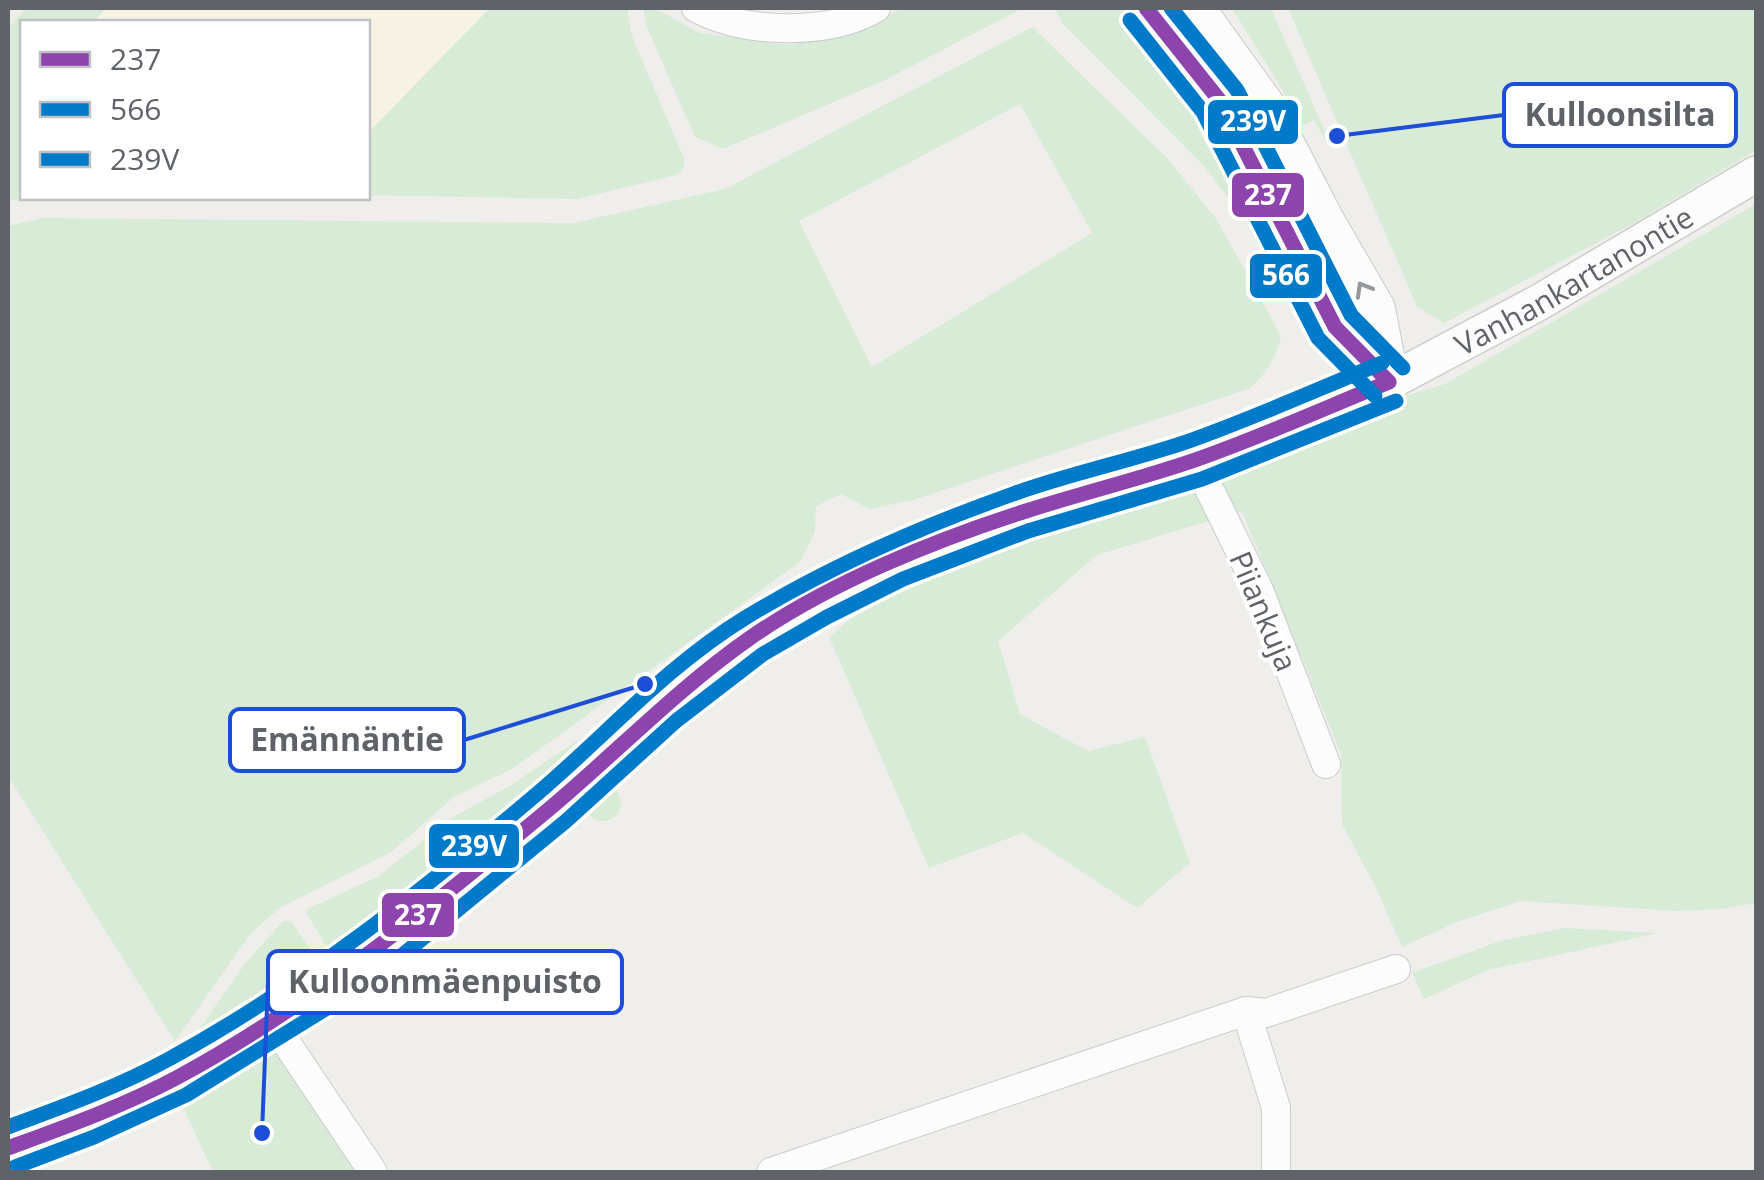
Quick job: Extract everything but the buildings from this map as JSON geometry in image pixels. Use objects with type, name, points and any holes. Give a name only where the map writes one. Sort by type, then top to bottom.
[{"type":"main road","points":[[1146,8],[1220,101],[1336,327],[1390,382]]},
{"type":"main road","points":[[1194,8],[1264,105],[1324,221],[1375,308],[1390,382]]},
{"type":"street","points":[[696,8],[749,26],[777,30],[838,21],[876,8]]},
{"type":"street","name":"Vanhankartanontie","points":[[8,1148],[146,1094],[271,1020],[376,951],[553,806],[654,713],[752,637],[818,599],[896,561],[1022,512],[1196,460],[1390,382],[1538,303],[1756,174]]},
{"type":"street","name":"Piiankuja","points":[[1196,460],[1259,590],[1326,764]]},
{"type":"street","points":[[771,1172],[1246,1011],[1266,1012],[1396,969]]},
{"type":"street","points":[[1246,1011],[1276,1108],[1276,1172]]},
{"type":"street","points":[[271,1020],[373,1172]]},
{"type":"shaded area","points":[[107,8],[490,8],[370,131],[370,20],[94,20]]},
{"type":"green space","points":[[27,8],[107,8],[94,20],[20,20],[20,200],[8,201],[8,27]]},
{"type":"green space","points":[[490,8],[627,8],[632,36],[684,158],[684,168],[677,175],[577,199],[370,195],[370,131]]},
{"type":"green space","points":[[643,8],[654,8],[700,33],[790,45],[852,33],[903,8],[1023,8],[885,80],[723,149],[695,137],[646,25]]},
{"type":"green space","points":[[1054,8],[1129,8],[1196,96],[1311,320],[1307,323],[1297,317],[1243,217],[1205,167],[1063,24]]},
{"type":"green space","points":[[1232,8],[1271,8],[1329,141],[1326,142],[1314,120],[1304,125]]},
{"type":"green space","points":[[1288,8],[1756,8],[1756,150],[1636,222],[1444,323],[1417,307]]},
{"type":"green space","points":[[1032,27],[1167,158],[1217,220],[1281,336],[1269,366],[1248,389],[913,500],[870,509],[841,494],[816,506],[815,532],[800,562],[512,769],[455,796],[391,852],[281,907],[251,933],[175,1041],[8,776],[8,226],[43,218],[574,223],[725,189]],"holes":[[[1020,104],[1092,233],[872,367],[799,221]]]},
{"type":"green space","points":[[1756,204],[1756,903],[1678,911],[1521,901],[1457,922],[1402,947],[1342,824],[1341,754],[1242,511],[1097,555],[998,641],[1020,714],[1088,751],[1145,737],[1190,863],[1137,908],[1023,833],[929,868],[829,637],[848,621],[932,569],[1109,510],[1356,411],[1445,384]]},
{"type":"green space","points":[[608,720],[612,722],[590,754],[343,952],[331,954],[307,914],[308,909],[379,876],[453,817],[513,784]]},
{"type":"green space","points":[[603,785],[616,790],[621,803],[616,816],[603,821],[590,816],[585,803],[590,790]]},
{"type":"green space","points":[[283,921],[291,921],[317,959],[315,970],[188,1051],[188,1045],[244,965]]},
{"type":"green space","points":[[1564,928],[1658,933],[1488,970],[1424,999],[1412,973],[1500,941]]},
{"type":"green space","points":[[268,1041],[355,1172],[213,1172],[177,1094]]},
{"type":"transit line","name":"237","points":[[1146,8],[1220,101],[1335,327],[1389,382]]},
{"type":"transit line","name":"239V","points":[[1171,8],[1237,90],[1351,315],[1403,368]]},
{"type":"transit line","name":"566","points":[[1130,20],[1203,112],[1318,338],[1375,396]]},
{"type":"transit line","name":"239V","points":[[8,1127],[150,1069],[219,1031],[314,969],[494,830],[690,657],[777,599],[944,520],[1035,487],[1189,441],[1382,363]]},
{"type":"transit line","name":"237","points":[[8,1148],[158,1088],[228,1049],[324,986],[504,846],[723,658],[814,599],[956,535],[1195,460],[1389,382]]},
{"type":"transit line","name":"566","points":[[15,1167],[94,1137],[186,1095],[335,1003],[389,966],[566,821],[676,721],[763,654],[827,617],[903,579],[1028,531],[1202,479],[1396,401]]},
{"type":"place","name":"Kulloonsilta","points":[[1337,136]]},
{"type":"place","name":"Emännäntie","points":[[645,684]]},
{"type":"place","name":"Kulloonmäenpuisto","points":[[262,1133]]}]
